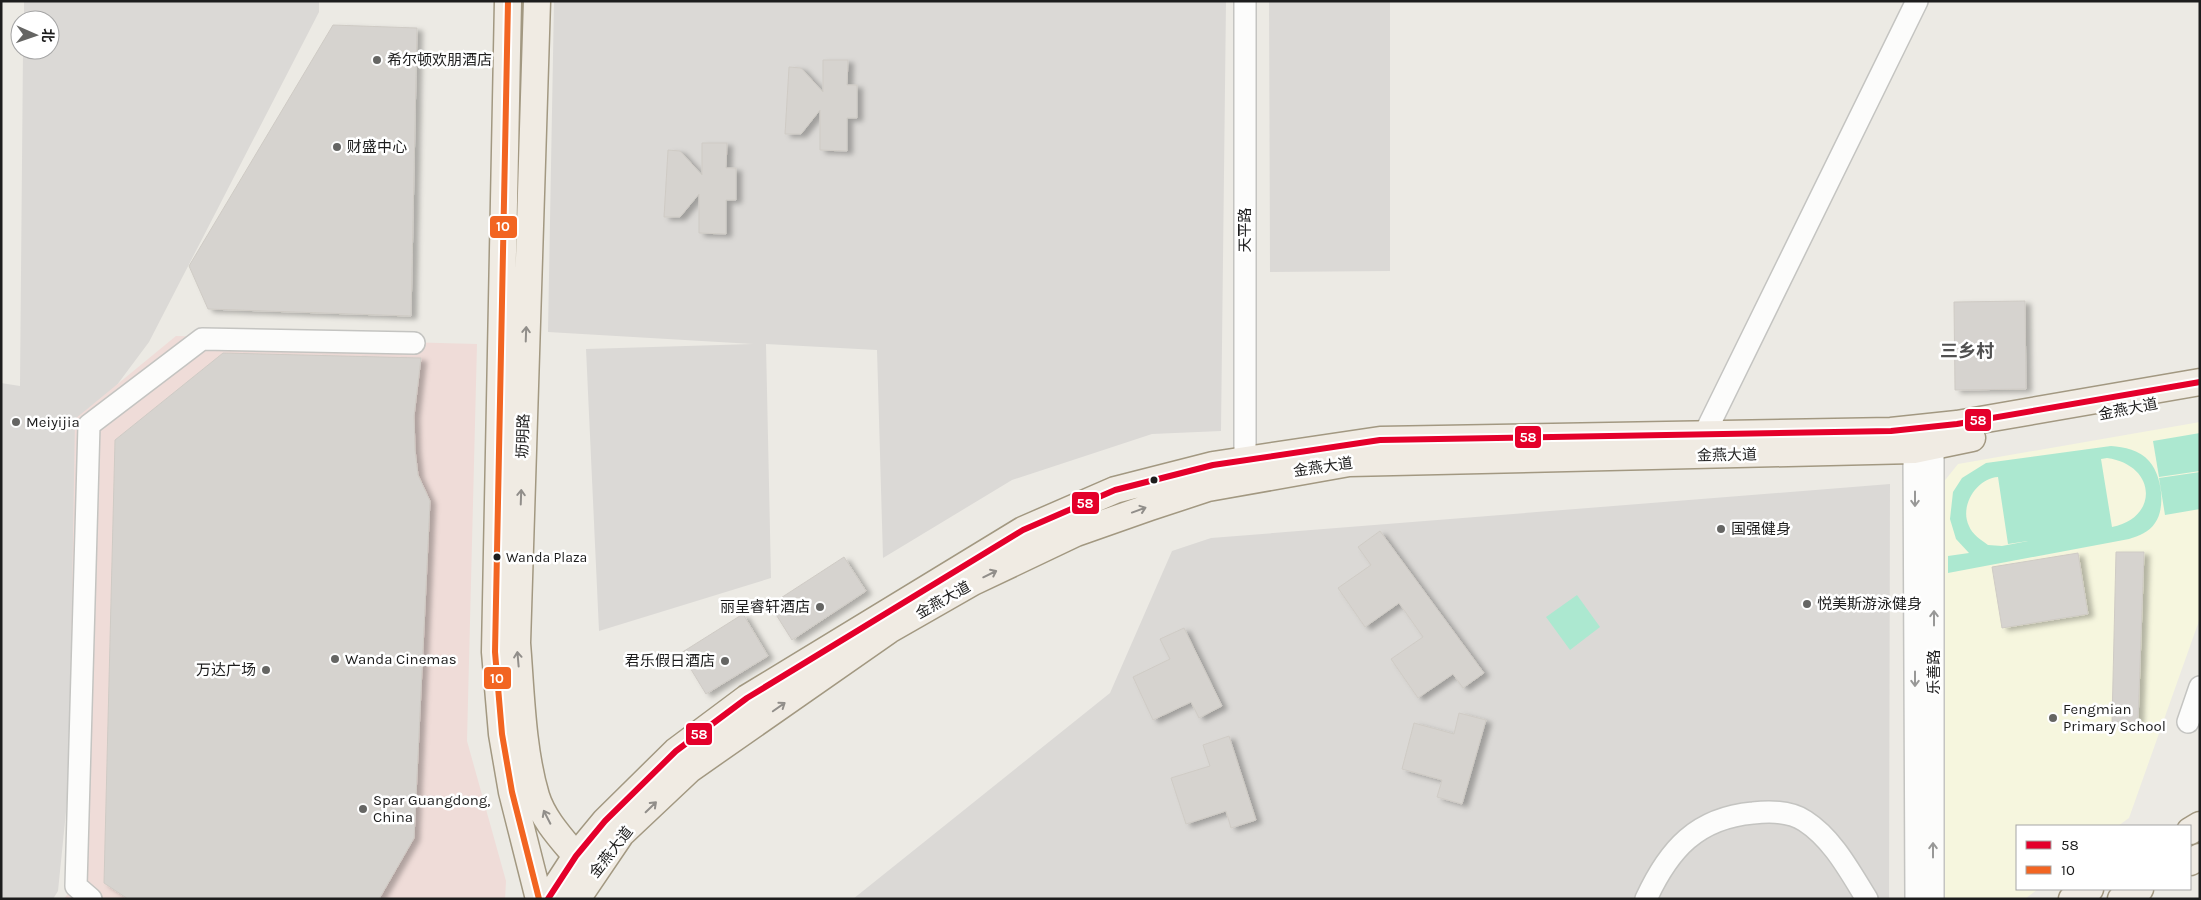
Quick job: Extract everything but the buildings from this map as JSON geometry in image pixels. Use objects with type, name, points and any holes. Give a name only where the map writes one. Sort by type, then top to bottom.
[{"type":"main road","name":"坜明路","points":[[508,1],[495,652],[502,734],[512,792],[539,899]]},
{"type":"main road","name":"坜明路","points":[[537,1],[517,643],[524,727],[536,797],[552,828],[576,856]]},
{"type":"main road","name":"金燕大道","points":[[548,899],[576,856],[605,821],[676,751],[739,704],[1023,530],[1115,490],[1213,465],[1380,440],[1891,431],[1947,425],[2200,382]]},
{"type":"main road","name":"金燕大道","points":[[576,899],[621,834],[690,769],[889,630],[973,582],[1076,533],[1208,488],[1348,463],[1924,448],[2200,396]]},
{"type":"main road","points":[[2072,899],[2088,890]]},
{"type":"main road","points":[[2121,899],[2138,890]]},
{"type":"street","name":"天平路","points":[[1244,460],[1245,1]]},
{"type":"street","points":[[1704,435],[1917,1]]},
{"type":"street","points":[[92,899],[76,886],[89,425],[202,339],[414,343]]},
{"type":"street","name":"乐善路","points":[[1916,899],[1924,448]]},
{"type":"street","name":"乐善路","points":[[1924,448],[1933,899]]},
{"type":"street","points":[[2188,722],[2200,687]]},
{"type":"street","points":[[1646,899],[1658,874],[1681,843],[1706,824],[1735,814],[1773,811],[1805,820],[1833,847],[1867,899]]},
{"type":"shaded area","points":[[24,1],[319,1],[319,12],[149,342],[108,397],[58,891],[53,899],[1,899],[1,383],[20,386],[23,60],[60,60],[60,10],[24,10]]},
{"type":"shaded area","points":[[554,1],[1226,1],[1221,431],[1152,434],[1012,480],[883,558],[877,350],[766,344],[771,578],[599,631],[586,349],[753,344],[548,332]]},
{"type":"shaded area","points":[[1269,1],[1390,1],[1390,271],[1270,272]]},
{"type":"shaded area","name":"Wanda Plaza","points":[[176,336],[477,344],[467,741],[506,881],[505,899],[64,899],[67,895],[75,419]]},
{"type":"shaded area","name":"Fengmian Primary School","points":[[2200,422],[2200,618],[2129,818],[2119,825],[2016,825],[2016,890],[2037,890],[2025,899],[1943,899],[1942,484],[1958,464]]},
{"type":"shaded area","points":[[1890,484],[1889,899],[853,899],[1110,693],[1172,551],[1211,538]]},
{"type":"green space","points":[[2200,433],[2200,471],[2159,477],[2153,441]]},
{"type":"green space","points":[[2111,446],[2121,447],[2141,454],[2153,467],[2160,483],[2161,509],[2153,526],[2140,535],[2129,539],[1948,573],[1948,556],[1969,553],[1956,539],[1950,519],[1953,492],[1962,478],[1986,463]],"holes":[[[2107,458],[2123,463],[2135,470],[2143,481],[2146,492],[2144,503],[2138,513],[2127,522],[2112,527],[2101,459]],[[1998,477],[2008,544],[2028,541],[2002,546],[1988,545],[1970,529],[1966,510],[1972,494],[1983,482]]]},
{"type":"green space","points":[[2200,472],[2200,509],[2165,515],[2159,478]]},
{"type":"green space","points":[[1577,595],[1600,627],[1570,650],[1546,617]]},
{"type":"transit line","name":"10","points":[[508,1],[495,652],[502,734],[512,792],[539,899]]},
{"type":"transit line","name":"58","points":[[548,899],[576,856],[605,821],[676,751],[747,698],[1023,530],[1115,490],[1213,465],[1380,440],[1891,431],[1957,424],[2200,382]]},
{"type":"place","name":"希尔顿欢朋酒店","points":[[377,60]]},
{"type":"place","name":"财盛中心","points":[[337,147]]},
{"type":"place","name":"Meiyijia","points":[[16,422]]},
{"type":"place","name":"国强健身","points":[[1721,529]]},
{"type":"place","name":"Wanda Plaza","points":[[497,557]]},
{"type":"place","name":"悦美斯游泳健身","points":[[1807,604]]},
{"type":"place","name":"丽呈睿轩酒店","points":[[820,607]]},
{"type":"place","name":"Wanda Cinemas","points":[[335,659]]},
{"type":"place","name":"君乐假日酒店","points":[[725,661]]},
{"type":"place","name":"万达广场","points":[[266,670]]},
{"type":"place","name":"Fengmian Primary School","points":[[2053,718]]},
{"type":"place","name":"Spar Guangdong, China","points":[[363,809]]},
{"type":"district","name":"三乡村","points":[[1967,351]]}]
